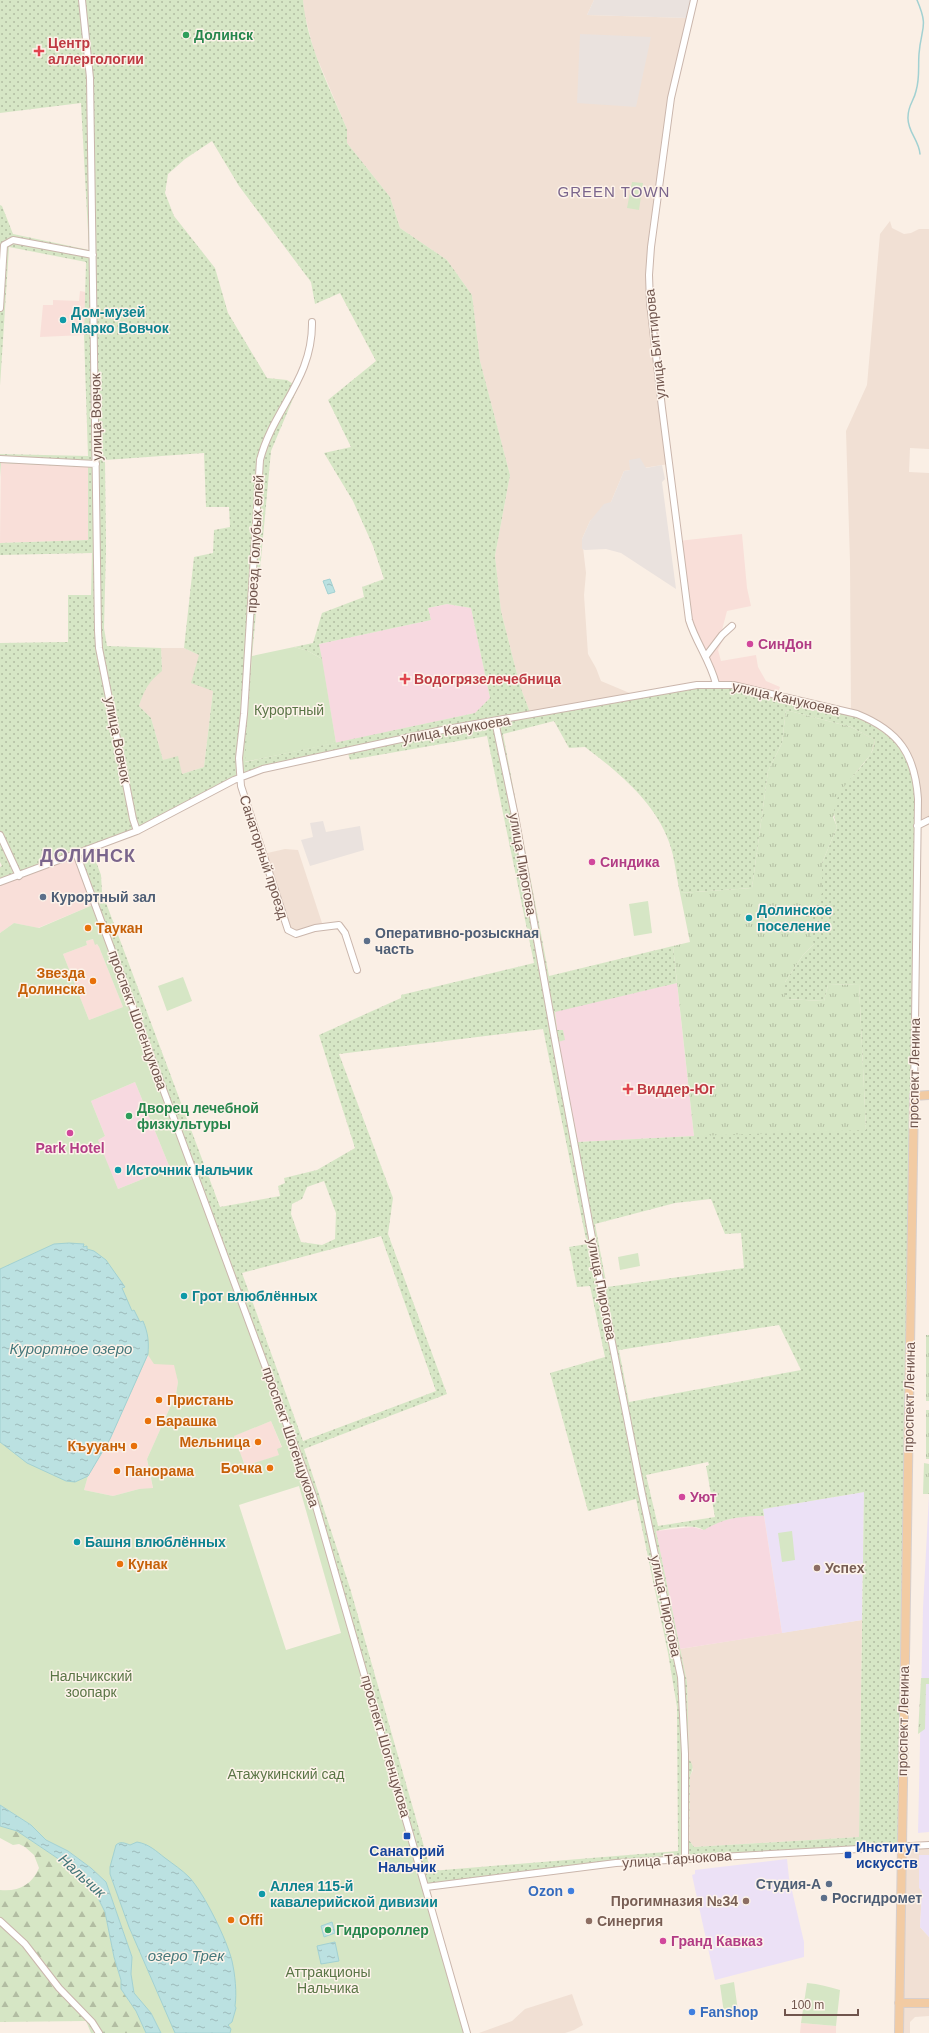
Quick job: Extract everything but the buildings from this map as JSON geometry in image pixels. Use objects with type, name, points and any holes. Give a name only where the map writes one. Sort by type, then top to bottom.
[{"type":"main road","points":[[914,1096],[929,1095]]},
{"type":"main road","name":"проспект Ленина","points":[[898,2033],[914,1096]]},
{"type":"main road","points":[[899,2003],[929,2002]]},
{"type":"street","name":"улица Вовчок","points":[[82,0],[90,78],[99,648],[133,819],[138,831]]},
{"type":"street","name":"улица Биттирова","points":[[694,0],[671,98],[651,247],[649,283],[669,464],[689,620],[693,633],[706,656],[716,684]]},
{"type":"street","points":[[0,308],[4,245],[9,241],[13,240],[93,255]]},
{"type":"street","name":"проезд Голубых елей","points":[[241,777],[239,758],[245,699],[260,460],[275,422],[306,367],[312,332],[312,322]]},
{"type":"street","points":[[0,459],[96,464]]},
{"type":"street","points":[[706,656],[722,635],[732,626]]},
{"type":"street","name":"улица Канукоева","points":[[0,882],[138,831],[241,777],[274,766],[447,729],[666,690],[716,684],[747,688],[862,716],[881,725],[890,732],[901,744],[912,762]]},
{"type":"street","name":"улица Пирогова","points":[[495,721],[516,822],[608,1323],[642,1494],[681,1677],[685,1754],[685,1858]]},
{"type":"street","name":"проспект Ленина","points":[[912,762],[917,784],[918,826],[914,1096]]},
{"type":"street","name":"Санаторный проезд","points":[[241,777],[242,794],[288,930],[296,934],[315,928],[339,925],[343,929],[356,970]]},
{"type":"street","points":[[918,826],[929,820]]},
{"type":"street","points":[[0,835],[19,876]]},
{"type":"street","name":"проспект Шогенцукова","points":[[76,853],[313,1496],[467,2033]]},
{"type":"street","name":"улица Тарчокова","points":[[426,1887],[584,1866],[685,1858],[929,1846]]},
{"type":"street","points":[[0,1921],[25,1944],[59,1988],[92,2022],[99,2033]]},
{"type":"shaded area","points":[[303,0],[594,0],[587,15],[689,18],[679,58],[649,267],[669,464],[624,471],[611,502],[590,521],[582,539],[586,573],[584,595],[588,654],[601,681],[632,694],[531,715],[520,686],[501,611],[495,556],[510,475],[480,361],[472,295],[447,260],[400,228],[390,197],[347,143],[347,129],[314,51],[304,12]]},
{"type":"shaded area","points":[[594,0],[694,0],[689,18],[587,15]]},
{"type":"shaded area","points":[[580,34],[651,37],[636,107],[577,103]]},
{"type":"shaded area","points":[[890,221],[892,228],[904,234],[911,233],[919,229],[929,229],[929,449],[910,448],[909,472],[929,473],[929,820],[917,826],[851,713],[850,562],[846,431],[867,385],[880,234]]},
{"type":"shaded area","name":"Дом-музей Марко Вовчок","points":[[80,291],[86,292],[84,335],[40,337],[43,305],[53,305],[53,300],[79,301]]},
{"type":"shaded area","points":[[640,458],[646,468],[662,465],[665,479],[662,482],[676,589],[621,553],[606,549],[582,549],[582,539],[590,521],[604,504],[611,502],[624,471],[630,470],[629,460]]},
{"type":"shaded area","points":[[1,463],[88,467],[88,540],[0,543]]},
{"type":"shaded area","points":[[742,534],[747,588],[751,606],[727,611],[722,630],[725,635],[718,650],[721,661],[756,655],[758,667],[766,681],[780,687],[777,695],[716,684],[693,633],[678,541]]},
{"type":"shaded area","name":"Водогрязелечебница","points":[[447,604],[471,608],[490,698],[475,713],[336,743],[319,644],[431,620],[428,608]]},
{"type":"shaded area","points":[[161,648],[184,648],[199,655],[213,691],[204,767],[182,774],[163,760],[151,718],[139,706],[143,692],[152,678],[162,670]]},
{"type":"shaded area","points":[[323,821],[326,832],[360,826],[364,850],[310,866],[301,840],[313,837],[310,823]]},
{"type":"shaded area","points":[[285,849],[298,850],[323,926],[292,933],[263,854]]},
{"type":"shaded area","points":[[76,853],[95,904],[38,928],[14,923],[0,933],[0,882]]},
{"type":"shaded area","name":"Звезда Долинска","points":[[93,939],[99,947],[123,1007],[89,1020],[63,954],[87,945],[86,941]]},
{"type":"shaded area","name":"Виддер-Юг","points":[[677,983],[694,1136],[578,1142],[558,1042],[563,1030],[557,1030],[555,1011]]},
{"type":"shaded area","points":[[135,1082],[170,1168],[118,1189],[97,1140],[105,1136],[91,1101]]},
{"type":"shaded area","points":[[148,1354],[175,1365],[178,1382],[176,1394],[147,1459],[153,1489],[139,1489],[113,1496],[84,1490],[88,1476],[110,1439]]},
{"type":"shaded area","name":"Мельница","points":[[271,1421],[282,1448],[280,1455],[245,1466],[233,1436]]},
{"type":"shaded area","name":"Успех","points":[[864,1492],[862,1620],[782,1633],[763,1509]]},
{"type":"shaded area","points":[[929,1495],[929,1832],[918,1833],[923,1608]]},
{"type":"shaded area","points":[[744,1516],[764,1516],[782,1633],[680,1649],[656,1531],[692,1527],[704,1530],[717,1522]]},
{"type":"shaded area","points":[[862,1620],[859,1837],[694,1847],[689,1840],[690,1776],[693,1770],[689,1759],[687,1682],[680,1649]]},
{"type":"shaded area","points":[[929,1845],[929,1855],[919,1855],[922,1891],[920,1927],[929,1937],[929,2016],[915,2017],[910,2022],[910,2033],[899,2033],[901,1847]]},
{"type":"shaded area","points":[[919,1855],[929,1855],[929,1937],[920,1927],[922,1891],[919,1888]]},
{"type":"shaded area","name":"Прогимназия №34","points":[[787,1859],[789,1878],[804,1942],[804,1957],[715,1980],[692,1875],[695,1874],[695,1870]]},
{"type":"shaded area","points":[[572,1994],[583,2025],[574,2030],[565,2033],[479,2033],[512,2021],[525,2009]]},
{"type":"shaded area","points":[[801,2023],[836,2026],[836,2033],[800,2033]]},
{"type":"green space","points":[[0,0],[303,0],[309,34],[320,66],[347,129],[347,143],[390,197],[400,228],[447,260],[472,295],[480,361],[510,475],[495,556],[501,611],[520,686],[531,715],[716,684],[857,714],[898,740],[917,784],[901,1847],[685,1858],[426,1887],[313,1496],[76,854],[0,882],[0,867],[2,866],[0,862],[0,643],[68,642],[68,595],[91,595],[92,553],[0,555],[0,543],[88,540],[88,467],[1,463],[0,477],[0,454],[88,456],[84,335],[86,262],[9,247],[0,386],[0,205],[2,206],[13,234],[89,250],[81,103],[0,113]],"holes":[[[212,141],[239,186],[311,282],[315,304],[340,293],[376,361],[328,400],[351,447],[324,453],[353,501],[373,546],[384,579],[362,587],[364,597],[322,613],[313,643],[294,647],[308,651],[322,659],[319,644],[431,620],[428,608],[447,604],[471,608],[490,698],[475,713],[245,762],[252,656],[271,451],[298,387],[287,380],[267,378],[228,313],[215,268],[174,216],[165,193],[168,174],[185,159]],[[204,453],[206,507],[229,507],[230,527],[214,530],[213,553],[194,557],[184,648],[199,655],[191,683],[213,691],[204,767],[182,774],[178,756],[163,760],[151,718],[139,706],[148,686],[162,671],[161,648],[107,646],[104,628],[106,548],[105,460]],[[786,710],[851,727],[875,740],[871,753],[843,788],[838,797],[834,816],[837,827],[822,863],[822,893],[815,906],[809,931],[814,944],[803,955],[785,982],[785,999],[824,1001],[828,985],[859,984],[866,1130],[578,1142],[558,1042],[565,1040],[563,1030],[557,1030],[555,1012],[677,983],[673,946],[549,976],[503,734],[554,721],[569,748],[585,747],[610,766],[634,788],[663,827],[673,854],[680,893],[752,888],[768,771],[782,743]],[[487,736],[534,963],[401,995],[401,998],[319,1035],[355,1148],[317,1170],[284,1178],[285,1183],[278,1186],[280,1196],[220,1207],[102,892],[101,875],[91,848],[184,808],[263,769],[347,750],[350,760]],[[543,1029],[587,1244],[569,1247],[577,1287],[590,1286],[605,1357],[550,1373],[588,1511],[636,1499],[668,1653],[677,1707],[678,1851],[431,1871],[350,1588],[304,1449],[447,1394],[388,1234],[393,1198],[339,1054]],[[324,1181],[336,1213],[335,1239],[322,1245],[301,1242],[291,1214],[292,1204],[302,1199],[307,1187]],[[711,1199],[725,1234],[741,1233],[744,1268],[607,1287],[595,1224],[675,1203]],[[381,1236],[436,1391],[303,1441],[242,1273]],[[779,1325],[801,1370],[629,1402],[619,1350]],[[708,1462],[709,1465],[706,1466],[715,1517],[658,1526],[646,1475]],[[864,1492],[859,1837],[694,1847],[689,1840],[690,1776],[692,1764],[689,1759],[687,1682],[656,1531],[687,1526],[704,1530],[726,1520],[764,1516],[763,1509]]]},
{"type":"green space","points":[[632,182],[643,183],[639,210],[627,208]]},
{"type":"green space","name":"Курортный","points":[[294,647],[308,651],[322,659],[336,743],[244,762],[252,656]]},
{"type":"green space","name":"Долинское поселение","points":[[786,710],[851,727],[875,740],[871,754],[853,776],[833,817],[837,827],[822,863],[823,893],[815,906],[814,944],[803,955],[785,982],[785,999],[824,1001],[828,985],[859,984],[866,1130],[813,1371],[746,1234],[701,1136],[694,1136],[673,946],[690,942],[680,893],[752,888],[768,771],[782,743]]},
{"type":"green space","points":[[648,901],[652,933],[634,936],[629,904]]},
{"type":"green space","name":"Атажукинский сад","points":[[95,904],[313,1496],[467,2033],[161,2033],[151,2013],[134,1994],[131,1974],[132,1957],[106,1882],[91,1868],[68,1851],[46,1840],[31,1825],[0,1805],[0,933],[14,923],[39,928]],"holes":[[[93,939],[95,945],[97,944],[99,947],[123,1007],[89,1020],[63,954],[87,945],[86,941]],[[135,1082],[170,1168],[118,1189],[98,1140],[105,1136],[91,1101]],[[148,1355],[154,1364],[174,1365],[178,1382],[176,1394],[147,1459],[153,1488],[139,1489],[113,1496],[84,1490],[88,1476],[110,1439]],[[271,1421],[282,1447],[277,1449],[279,1455],[245,1466],[234,1436]],[[299,1486],[341,1633],[286,1650],[239,1505]]]},
{"type":"green space","points":[[183,977],[192,1001],[167,1011],[158,986]]},
{"type":"green space","points":[[638,1253],[640,1266],[620,1270],[618,1257]]},
{"type":"green space","points":[[926,1335],[929,1335],[929,1401],[926,1401]]},
{"type":"green space","points":[[926,1410],[929,1410],[929,1459],[926,1459]]},
{"type":"green space","points":[[924,1463],[929,1464],[929,1494],[923,1494]]},
{"type":"green space","points":[[792,1531],[795,1560],[782,1562],[778,1533]]},
{"type":"green space","points":[[921,1678],[929,1678],[929,1684],[926,1684],[925,1729],[918,1734]]},
{"type":"green space","points":[[0,1826],[17,1831],[69,1866],[82,1877],[98,1898],[105,1912],[114,1957],[121,1980],[121,1989],[136,2011],[146,2033],[91,2033],[86,2021],[0,2022],[0,1890],[13,1890],[24,1886],[32,1879],[39,1868],[34,1855],[25,1847],[19,1844],[13,1845],[0,1838]]},
{"type":"green space","points":[[734,1982],[738,2011],[724,2013],[720,1985]]},
{"type":"green space","points":[[807,1983],[840,1990],[836,2026],[801,2023]]},
{"type":"water","points":[[330,579],[335,592],[328,594],[323,581]]},
{"type":"water","name":"Курортное озеро","points":[[54,1244],[84,1244],[83,1247],[87,1246],[87,1249],[94,1251],[106,1260],[125,1287],[122,1288],[132,1311],[134,1310],[140,1322],[143,1321],[147,1333],[148,1345],[148,1354],[110,1439],[88,1476],[75,1482],[66,1481],[27,1463],[0,1442],[0,1269]]},
{"type":"water","name":"Нальчик","points":[[0,1805],[31,1825],[46,1840],[68,1851],[91,1868],[106,1882],[132,1957],[131,1974],[134,1993],[151,2013],[161,2033],[146,2033],[136,2011],[121,1989],[121,1980],[114,1957],[105,1912],[98,1898],[82,1877],[69,1866],[17,1831],[0,1826]]},
{"type":"water","name":"озеро Трек","points":[[137,1842],[152,1848],[189,1877],[195,1884],[214,1917],[229,1952],[234,1972],[236,2008],[232,2022],[228,2025],[231,2029],[230,2033],[175,2033],[129,1927],[110,1874],[110,1867],[116,1845],[124,1843],[130,1845]]},
{"type":"water","name":"Гидророллер","points":[[332,1922],[335,1933],[324,1937],[321,1926]]},
{"type":"water","points":[[335,1942],[339,1961],[321,1964],[317,1946]]},
{"type":"waterway","points":[[917,0],[923,16],[923,27],[919,54],[917,86],[909,109],[908,122],[918,144],[920,154]]},
{"type":"place","name":"Долинск","points":[[186,35]]},
{"type":"place","name":"Центр аллергологии","points":[[39,51]]},
{"type":"place","name":"Дом-музей Марко Вовчок","points":[[63,320]]},
{"type":"place","name":"СинДон","points":[[750,644]]},
{"type":"place","name":"Водогрязелечебница","points":[[405,679]]},
{"type":"place","name":"Синдика","points":[[592,862]]},
{"type":"place","name":"Курортный зал","points":[[43,897]]},
{"type":"place","name":"Долинское поселение","points":[[749,918]]},
{"type":"place","name":"Таукан","points":[[88,928]]},
{"type":"place","name":"Оперативно-розыскная часть","points":[[367,941]]},
{"type":"place","name":"Звезда Долинска","points":[[93,981]]},
{"type":"place","name":"Виддер-Юг","points":[[628,1089]]},
{"type":"place","name":"Дворец лечебной физкультуры","points":[[129,1116]]},
{"type":"place","name":"Park Hotel","points":[[70,1133]]},
{"type":"place","name":"Источник Нальчик","points":[[118,1170]]},
{"type":"place","name":"Грот влюблённых","points":[[184,1296]]},
{"type":"place","name":"Пристань","points":[[159,1400]]},
{"type":"place","name":"Барашка","points":[[148,1421]]},
{"type":"place","name":"Мельница","points":[[258,1442]]},
{"type":"place","name":"Къууанч","points":[[134,1446]]},
{"type":"place","name":"Бочка","points":[[270,1468]]},
{"type":"place","name":"Панорама","points":[[117,1471]]},
{"type":"place","name":"Уют","points":[[682,1497]]},
{"type":"place","name":"Башня влюблённых","points":[[77,1542]]},
{"type":"place","name":"Кунак","points":[[120,1564]]},
{"type":"place","name":"Успех","points":[[817,1568]]},
{"type":"place","name":"Санаторий Нальчик","points":[[407,1836]]},
{"type":"place","name":"Институт искусств","points":[[848,1855]]},
{"type":"place","name":"Студия-А","points":[[829,1884]]},
{"type":"place","name":"Ozon","points":[[571,1891]]},
{"type":"place","name":"Аллея 115-й кавалерийской дивизии","points":[[262,1894]]},
{"type":"place","name":"Росгидромет","points":[[824,1898]]},
{"type":"place","name":"Прогимназия №34","points":[[746,1901]]},
{"type":"place","name":"Offi","points":[[231,1920]]},
{"type":"place","name":"Синергия","points":[[589,1921]]},
{"type":"place","name":"Гидророллер","points":[[328,1930]]},
{"type":"place","name":"Гранд Кавказ","points":[[663,1941]]},
{"type":"place","name":"Fanshop","points":[[692,2012]]},
{"type":"district","name":"GREEN TOWN","points":[[614,192]]},
{"type":"district","name":"ДОЛИНСК","points":[[88,856]]},
{"type":"park label","name":"Нальчикский зоопарк","points":[[91,1684]]},
{"type":"park label","name":"Аттракционы Нальчика","points":[[328,1980]]}]
